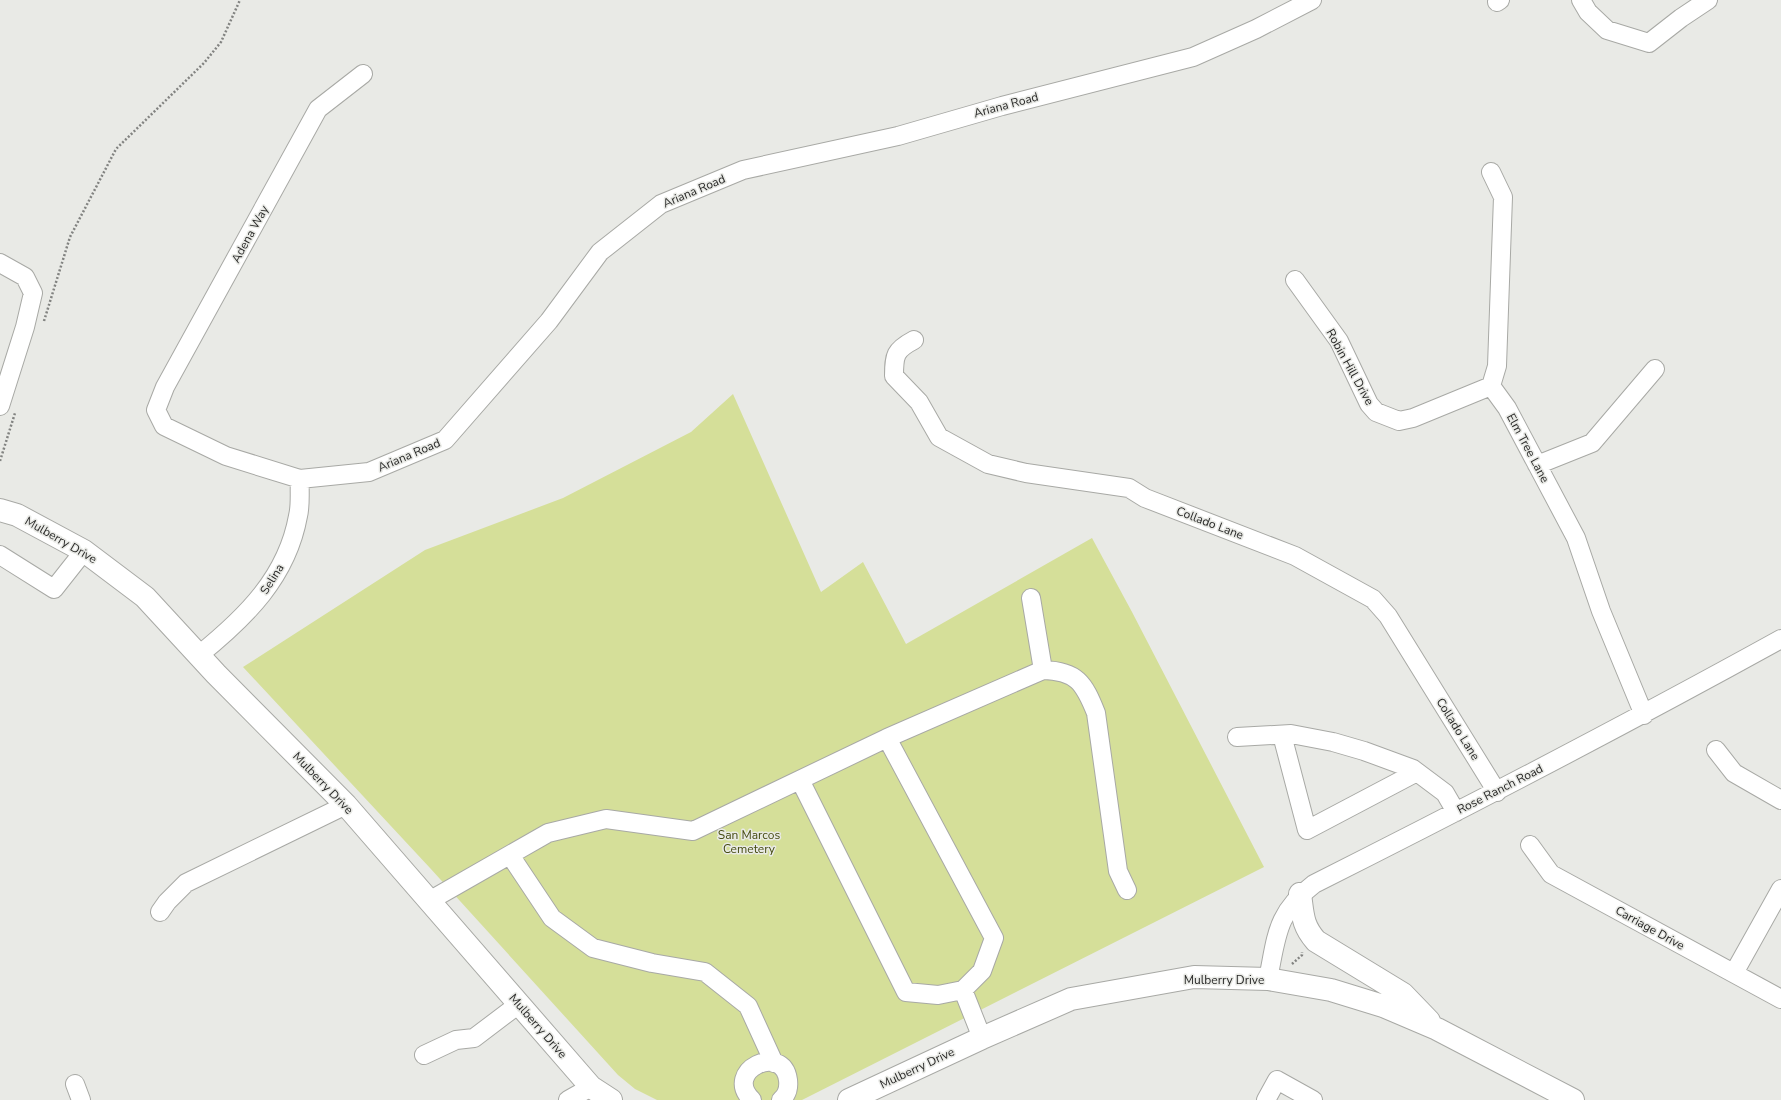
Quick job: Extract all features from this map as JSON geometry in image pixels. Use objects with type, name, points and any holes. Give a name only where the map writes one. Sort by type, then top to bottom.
[{"type":"main road","name":"Mulberry Drive","points":[[0,510],[17,515],[84,551],[145,596],[199,655],[346,805],[591,1087],[611,1100]]},
{"type":"main road","points":[[1300,894],[1303,919],[1307,930],[1316,941],[1403,994],[1437,1029]]},
{"type":"main road","name":"Mulberry Drive","points":[[849,1100],[982,1038],[1071,999],[1194,977],[1268,979],[1330,990],[1376,1003],[1437,1029],[1573,1100]]},
{"type":"street","name":"Ariana Road","points":[[156,410],[164,426],[226,456],[300,479],[369,472],[445,440],[549,321],[600,252],[661,204],[743,170],[898,136],[1002,106],[1192,57],[1256,29],[1312,0]]},
{"type":"street","points":[[1581,0],[1588,12],[1607,30],[1649,43],[1681,18],[1708,0]]},
{"type":"street","name":"Adena Way","points":[[156,410],[165,387],[318,110],[363,74]]},
{"type":"street","points":[[1490,386],[1497,366],[1504,197],[1491,172]]},
{"type":"street","points":[[0,263],[25,277],[33,293],[8,408]]},
{"type":"street","name":"Robin Hill Drive","points":[[1295,280],[1339,340],[1369,404],[1376,412],[1399,421],[1413,418],[1490,386]]},
{"type":"street","name":"Collado Lane","points":[[914,340],[903,346],[894,358],[894,376],[919,402],[939,437],[988,464],[1026,473],[1129,488],[1145,498],[1295,556],[1373,599],[1388,616],[1497,792]]},
{"type":"street","points":[[1537,465],[1592,443],[1655,369]]},
{"type":"street","name":"Elm Tree Lane","points":[[1490,386],[1507,408],[1576,538],[1601,611],[1644,715]]},
{"type":"street","name":"Selina","points":[[199,655],[258,601],[280,568],[292,541],[299,515],[300,479]]},
{"type":"street","points":[[0,555],[54,589],[84,551]]},
{"type":"street","points":[[1031,598],[1043,670]]},
{"type":"street","name":"Rose Ranch Road","points":[[1268,979],[1279,927],[1287,910],[1300,894],[1314,884],[1497,792],[1644,715],[1781,639]]},
{"type":"street","points":[[429,901],[548,833],[606,819],[693,831],[886,738],[1043,670],[1057,671],[1075,677],[1088,694],[1096,713],[1118,871],[1127,890]]},
{"type":"street","points":[[1282,734],[1307,830],[1417,772]]},
{"type":"street","points":[[1237,737],[1291,734],[1332,742],[1364,751],[1417,772],[1445,792],[1456,812]]},
{"type":"street","points":[[800,780],[906,992],[938,995],[963,990],[982,971],[994,938],[886,738]]},
{"type":"street","points":[[1716,750],[1734,773],[1781,800]]},
{"type":"street","points":[[160,912],[166,902],[186,883],[346,805]]},
{"type":"street","name":"Carriage Drive","points":[[1530,845],[1551,874],[1781,999]]},
{"type":"street","points":[[510,855],[552,918],[593,948],[652,963],[705,972],[742,1001],[748,1006],[774,1063]]},
{"type":"street","points":[[1734,973],[1781,889]]},
{"type":"street","points":[[963,990],[982,1038]]},
{"type":"street","points":[[424,1055],[456,1040],[474,1038],[519,1004]]},
{"type":"street","points":[[752,1100],[746,1091],[745,1084],[748,1071],[760,1063],[767,1061],[780,1066],[788,1078],[787,1092],[781,1100]]},
{"type":"street","points":[[1266,1100],[1277,1080],[1313,1100]]},
{"type":"street","points":[[568,1100],[591,1087]]},
{"type":"path","points":[[44,322],[70,237],[116,150],[204,63],[221,42],[240,0]]},
{"type":"path","points":[[0,461],[8,408]]},
{"type":"path","points":[[1292,964],[1302,955],[1303,950],[1301,946]]},
{"type":"green space","name":"San Marcos Cemetery","points":[[733,394],[821,592],[863,562],[906,644],[1092,538],[1264,867],[802,1100],[657,1100],[635,1089],[618,1075],[430,868],[243,667],[425,550],[563,498],[691,432]]}]
